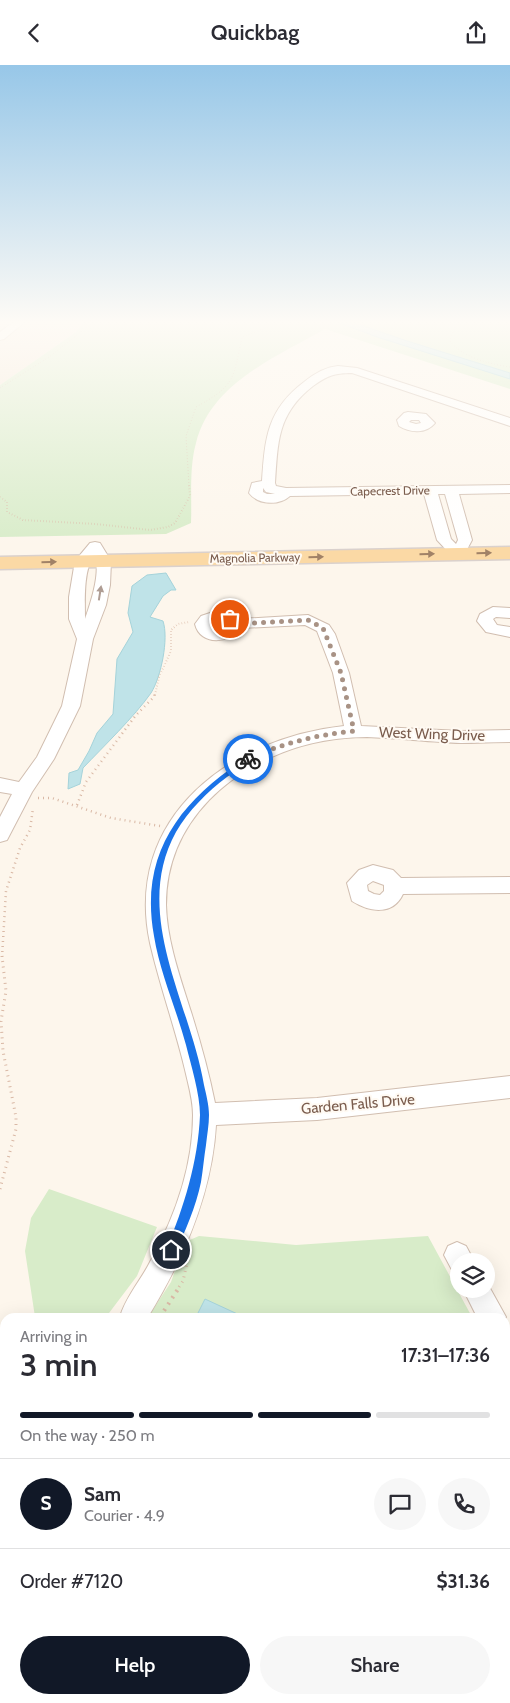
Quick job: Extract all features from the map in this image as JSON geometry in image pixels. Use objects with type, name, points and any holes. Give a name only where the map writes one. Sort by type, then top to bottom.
[{"type":"main road","name":"Magnolia Parkway","points":[[0,563],[82,561],[100,554],[444,540],[462,547],[510,539]]},
{"type":"main road","name":"Magnolia Parkway","points":[[0,548],[100,554],[462,547],[510,553]]},
{"type":"street","name":"Capecrest Drive","points":[[294,397],[276,421],[273,436],[270,486],[257,487],[256,493],[260,497],[272,499],[284,495],[286,492],[510,489]]},
{"type":"street","name":"Capecrest Drive","points":[[436,397],[448,401]]},
{"type":"street","points":[[422,417],[448,401],[510,422]]},
{"type":"street","points":[[430,490],[444,540]]},
{"type":"street","points":[[451,490],[462,547]]},
{"type":"street","points":[[0,835],[31,794],[44,759],[71,706],[85,639],[98,605],[100,554]]},
{"type":"street","points":[[82,561],[77,597],[77,619],[85,639]]},
{"type":"street","points":[[510,613],[493,612],[485,617],[485,621],[492,629],[507,632],[510,648]]},
{"type":"street","points":[[203,624],[206,633],[221,635],[233,630],[234,624],[308,620],[316,623],[325,630],[341,673],[354,731]]},
{"type":"street","name":"West Wing Drive","points":[[136,1313],[155,1283],[185,1218],[196,1183],[205,1114],[197,1071],[184,1020],[168,978],[157,927],[155,907],[156,877],[162,853],[173,831],[185,813],[224,776],[248,760],[275,747],[307,737],[354,731],[386,731],[463,737],[510,736]]},
{"type":"street","points":[[0,785],[31,794]]},
{"type":"street","points":[[395,886],[510,885]]},
{"type":"street","name":"Garden Falls Drive","points":[[205,1114],[317,1109],[404,1101],[510,1087]]},
{"type":"street","points":[[481,1298],[490,1313]]},
{"type":"path","points":[[0,497],[7,502],[7,512],[23,520],[56,523],[96,523],[150,530],[168,527],[175,523],[190,496],[186,436],[188,426],[196,407],[214,397]]},
{"type":"path","points":[[76,805],[86,782],[136,715],[154,697],[159,677],[171,651],[171,630],[173,626],[185,622],[203,624]]},
{"type":"path","points":[[0,1189],[16,1129],[16,1117],[3,1051],[1,1021],[6,991],[1,950],[6,909],[6,891],[17,855],[30,830],[33,808],[31,794]]},
{"type":"path","points":[[52,798],[111,818],[158,825],[173,831]]},
{"type":"green space","points":[[0,397],[222,397],[204,422],[196,443],[192,473],[191,523],[166,534],[0,537]]},
{"type":"green space","points":[[49,1189],[157,1227],[137,1276],[109,1313],[34,1313],[25,1251],[31,1218]]},
{"type":"green space","points":[[199,1236],[296,1245],[428,1236],[450,1276],[450,1298],[462,1298],[470,1313],[151,1313],[171,1282],[185,1242]]},
{"type":"water","points":[[166,573],[176,590],[171,590],[163,596],[150,617],[163,621],[165,629],[163,658],[155,686],[136,712],[83,768],[80,784],[68,789],[69,773],[78,770],[97,733],[113,714],[117,659],[133,632],[128,613],[132,586],[147,575]]},
{"type":"water","points":[[205,1299],[235,1313],[198,1313]]},
{"type":"way so far","points":[[230,619],[234,624],[308,620],[323,628],[327,633],[341,673],[354,731],[307,737],[275,747],[248,759]]},
{"type":"route","points":[[171,1250],[185,1218],[196,1183],[205,1114],[197,1071],[184,1020],[168,978],[158,936],[155,907],[156,877],[162,853],[185,813],[205,792],[248,759]]}]
